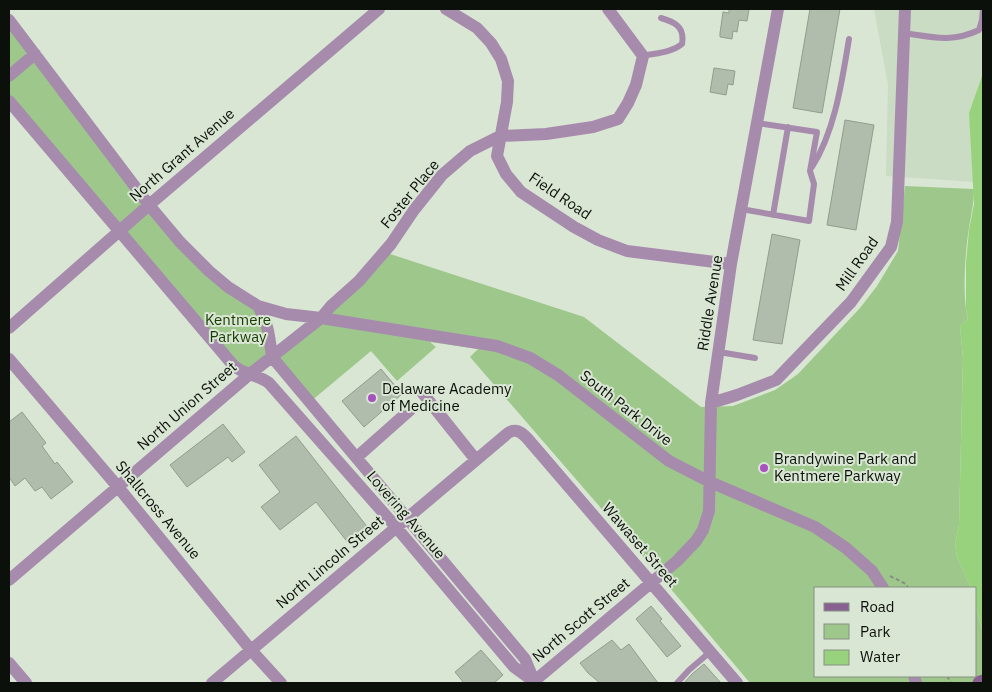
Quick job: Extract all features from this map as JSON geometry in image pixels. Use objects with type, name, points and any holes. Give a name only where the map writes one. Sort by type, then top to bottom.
[{"type":"street","name":"North Grant Avenue","points":[[9,328],[149,205],[379,9]]},
{"type":"street","name":"Field Road","points":[[446,9],[477,28],[491,43],[501,59],[508,82],[497,156],[506,174],[520,192],[574,227],[598,240],[627,251],[731,264]]},
{"type":"street","points":[[608,9],[643,56]]},
{"type":"street","name":"Riddle Avenue","points":[[651,582],[687,552],[703,530],[709,511],[711,403],[731,264],[778,9]]},
{"type":"street","name":"Mill Road","points":[[711,403],[737,396],[776,380],[851,302],[891,247],[897,222],[905,9]]},
{"type":"street","points":[[9,20],[149,205],[180,242],[209,271],[228,287],[258,306],[275,312],[321,318]]},
{"type":"street","points":[[9,76],[35,54]]},
{"type":"street","name":"Foster Place","points":[[321,318],[358,281],[387,248],[442,175],[470,151],[500,136],[546,134],[593,127],[618,119],[636,85],[643,56]]},
{"type":"street","points":[[9,101],[233,365],[237,369],[250,374]]},
{"type":"street","points":[[258,306],[266,322],[272,357]]},
{"type":"street","name":"North Union Street","points":[[9,580],[250,374],[321,318]]},
{"type":"street","name":"South Park Drive","points":[[321,318],[497,346],[530,358],[558,376],[669,461],[710,482],[815,527],[846,548],[872,571],[882,587]]},
{"type":"street","name":"Lovering Avenue","points":[[272,357],[525,659],[534,683]]},
{"type":"street","name":"Shallcross Avenue","points":[[9,358],[281,683]]},
{"type":"street","name":"Lovering Avenue","points":[[250,374],[258,376],[269,383],[514,667],[534,683]]},
{"type":"street","points":[[421,392],[476,460]]},
{"type":"street","points":[[357,457],[410,410]]},
{"type":"street","name":"North Lincoln Street","points":[[212,683],[508,433],[516,431]]},
{"type":"street","name":"Wawaset Street","points":[[516,431],[528,438],[737,683]]},
{"type":"street","name":"North Scott Street","points":[[534,683],[651,582]]},
{"type":"street","points":[[9,663],[26,683]]},
{"type":"lane","points":[[904,34],[947,39],[965,36],[979,30],[983,9]]},
{"type":"lane","points":[[643,56],[676,49],[682,44],[683,36],[681,29],[673,22],[661,18]]},
{"type":"lane","points":[[810,171],[820,155],[840,97],[850,39]]},
{"type":"lane","points":[[741,209],[809,221],[814,184],[810,171],[816,132],[757,123]]},
{"type":"lane","points":[[773,215],[788,127]]},
{"type":"lane","points":[[719,352],[755,358]]},
{"type":"lane","points":[[677,683],[710,652]]},
{"type":"shaded area","points":[[874,9],[983,9],[983,73],[969,113],[974,182],[886,176],[888,85]]},
{"type":"green space","name":"Kentmere Parkway","points":[[9,20],[180,242],[258,306],[272,356],[384,252],[584,317],[701,407],[733,406],[775,390],[798,374],[860,308],[877,286],[898,251],[905,186],[974,189],[966,249],[965,298],[968,319],[960,326],[963,358],[959,525],[955,544],[957,557],[971,587],[814,587],[814,677],[977,677],[977,611],[983,634],[983,683],[750,683],[470,357],[478,349],[430,342],[436,347],[397,381],[371,351],[310,402],[272,357],[242,371],[9,101]]},
{"type":"water","points":[[983,73],[983,634],[977,611],[977,587],[971,587],[957,557],[955,544],[959,525],[963,358],[960,326],[968,319],[966,309],[966,263],[974,204],[969,113]]},
{"type":"building","points":[[729,9],[749,9],[747,21],[739,20],[737,32],[733,31],[732,39],[720,37],[723,12],[729,13]]},
{"type":"building","points":[[810,9],[840,9],[822,113],[793,108]]},
{"type":"building","points":[[714,68],[735,71],[733,85],[728,84],[726,95],[710,92]]},
{"type":"building","points":[[845,120],[874,125],[856,230],[827,225]]},
{"type":"building","points":[[772,234],[800,240],[782,344],[753,340]]},
{"type":"building","name":"Delaware Academy of Medicine","points":[[381,369],[402,394],[364,427],[342,401]]},
{"type":"building","points":[[22,412],[46,443],[42,446],[55,464],[57,462],[73,482],[51,499],[42,487],[35,491],[25,478],[15,486],[9,477],[9,422]]},
{"type":"building","points":[[223,424],[245,452],[232,462],[228,457],[187,487],[170,465]]},
{"type":"building","points":[[296,436],[369,529],[349,544],[316,502],[280,530],[261,507],[280,492],[259,465]]},
{"type":"building","points":[[651,606],[662,619],[660,621],[681,646],[667,657],[636,619]]},
{"type":"building","points":[[612,640],[621,650],[629,644],[658,683],[600,683],[588,673],[580,663]]},
{"type":"building","points":[[481,650],[503,675],[494,683],[464,683],[455,672]]},
{"type":"building","points":[[704,664],[721,683],[684,683],[692,674]]},
{"type":"place","name":"Delaware Academy of Medicine","points":[[372,398]]},
{"type":"place","name":"Brandywine Park and Kentmere Parkway","points":[[764,468]]}]
